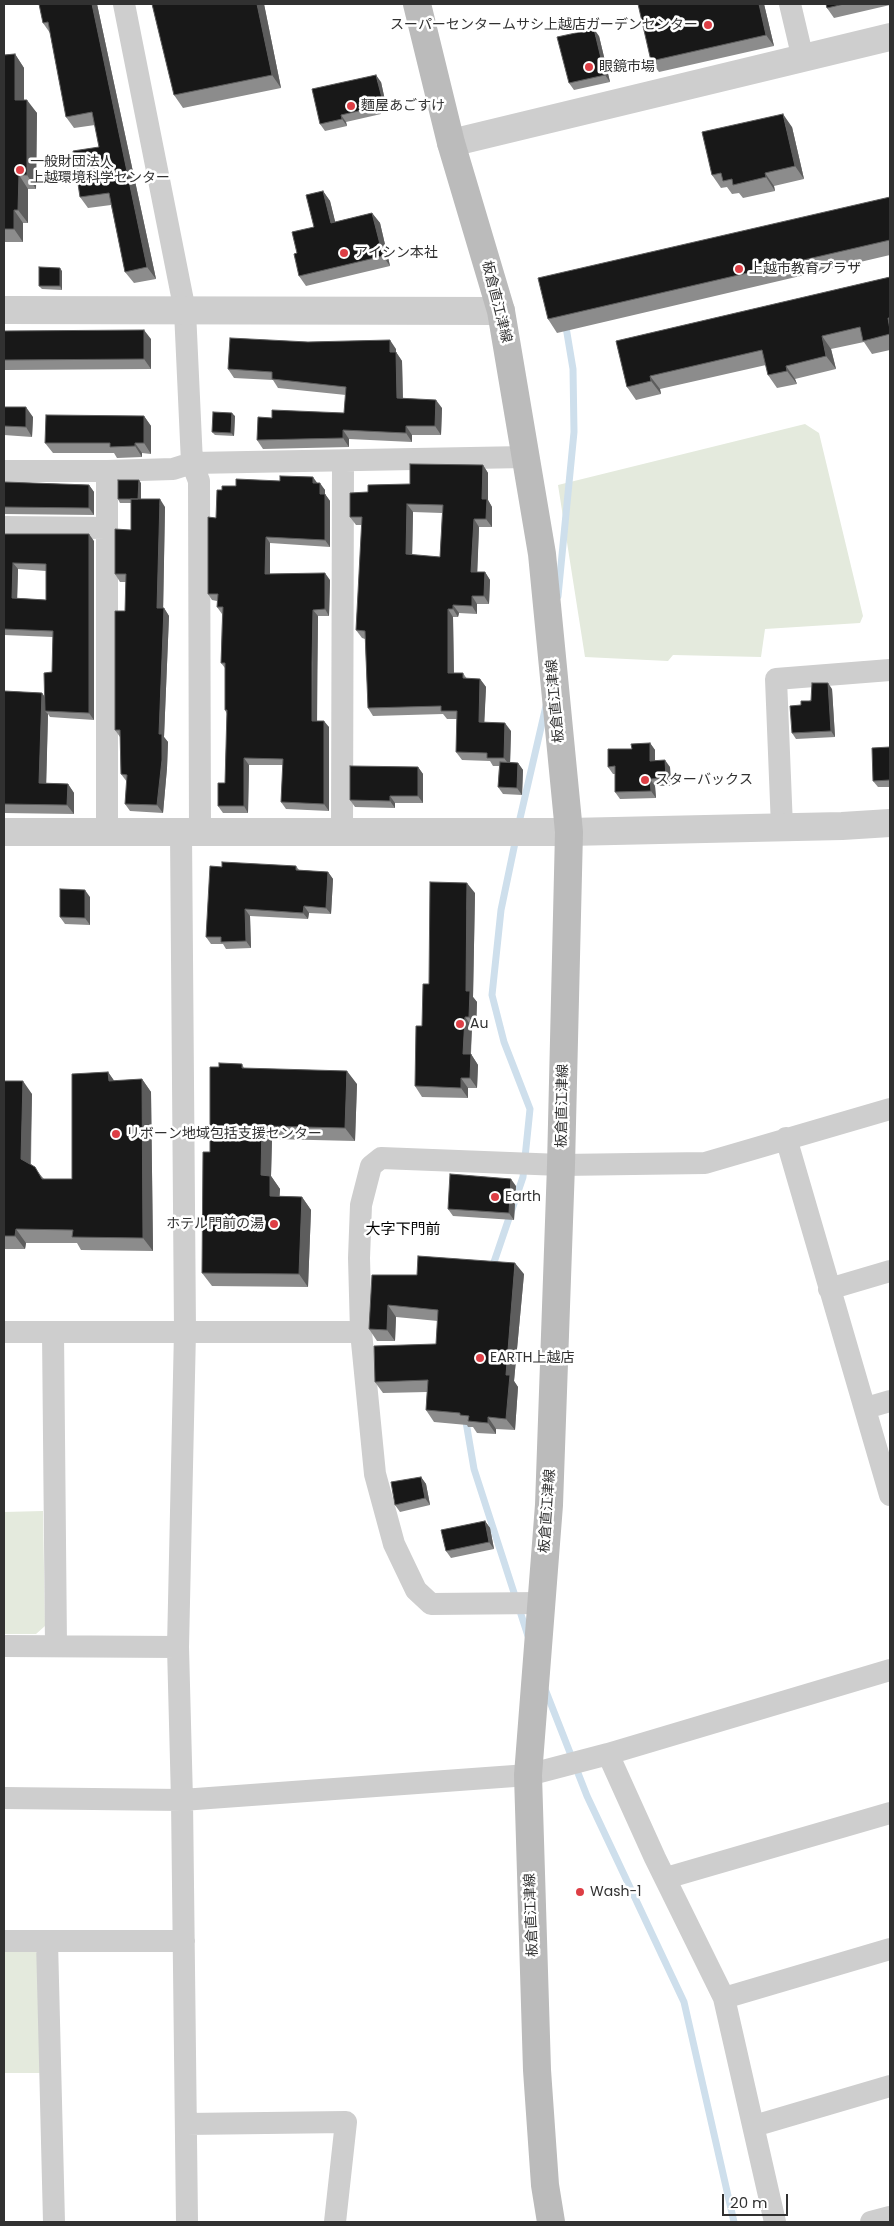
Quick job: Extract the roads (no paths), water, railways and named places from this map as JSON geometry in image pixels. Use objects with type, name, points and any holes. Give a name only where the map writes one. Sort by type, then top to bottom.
[{"type":"main road","name":"板倉直江津線","points":[[417,4],[451,143],[501,311],[542,554],[568,832],[561,1165],[549,1505],[528,1775],[537,2070],[545,2185],[551,2222]]},
{"type":"street","points":[[124,4],[185,311],[192,463],[200,480],[191,832],[185,1331],[178,1647],[182,1800],[187,2222]]},
{"type":"street","points":[[790,4],[803,59]]},
{"type":"street","points":[[451,143],[890,37]]},
{"type":"street","points":[[4,310],[501,311]]},
{"type":"street","points":[[4,471],[173,469],[192,463],[526,457]]},
{"type":"street","points":[[342,831],[343,461]]},
{"type":"street","points":[[107,471],[107,831]]},
{"type":"street","points":[[4,526],[107,528]]},
{"type":"street","points":[[782,827],[776,679],[890,670]]},
{"type":"street","points":[[4,832],[568,832],[842,826],[890,823]]},
{"type":"street","points":[[541,1603],[431,1604],[416,1590],[394,1544],[375,1474],[361,1332],[359,1258],[361,1205],[371,1166],[381,1158],[561,1165],[705,1163],[890,1109]]},
{"type":"street","points":[[786,1138],[890,1495]]},
{"type":"street","points":[[829,1289],[890,1272]]},
{"type":"street","points":[[4,1332],[361,1332]]},
{"type":"street","points":[[53,1332],[56,1646]]},
{"type":"street","points":[[866,1408],[890,1401]]},
{"type":"street","points":[[4,1646],[178,1647]]},
{"type":"street","points":[[4,1798],[182,1800],[528,1775],[608,1754],[890,1670]]},
{"type":"street","points":[[608,1754],[724,1998],[775,2222]]},
{"type":"street","points":[[666,1878],[890,1814]]},
{"type":"street","points":[[4,1941],[184,1941]]},
{"type":"street","points":[[47,1941],[54,2222]]},
{"type":"street","points":[[724,1998],[890,1949]]},
{"type":"street","points":[[754,2126],[890,2086]]},
{"type":"street","points":[[186,2124],[346,2122],[334,2222]]},
{"type":"street","points":[[871,2222],[890,2216]]},
{"type":"waterway","points":[[558,596],[574,432],[573,369],[565,321]]},
{"type":"waterway","points":[[518,827],[546,706]]},
{"type":"waterway","points":[[492,1268],[523,1177],[530,1109],[504,1042],[492,995],[501,910],[516,838]]},
{"type":"waterway","points":[[465,1416],[474,1469],[528,1636]]},
{"type":"waterway","points":[[545,1689],[587,1796],[684,2002],[734,2222]]},
{"type":"place","name":"スーパーセンタームサシ上越店ガーデンセンター","points":[[708,25]]},
{"type":"place","name":"眼鏡市場","points":[[589,67]]},
{"type":"place","name":"麵屋あごすけ","points":[[351,106]]},
{"type":"place","name":"一般財団法人 上越環境科学センター","points":[[20,170]]},
{"type":"place","name":"アイシン本社","points":[[344,253]]},
{"type":"place","name":"上越市教育プラザ","points":[[739,269]]},
{"type":"place","name":"スターバックス","points":[[645,780]]},
{"type":"place","name":"Au","points":[[460,1024]]},
{"type":"place","name":"リボーン地域包括支援センター","points":[[116,1134]]},
{"type":"place","name":"Earth","points":[[495,1197]]},
{"type":"place","name":"ホテル門前の湯","points":[[274,1224]]},
{"type":"place","name":"EARTH上越店","points":[[480,1358]]},
{"type":"place","name":"Wash-1","points":[[580,1892]]},
{"type":"district","name":"大字下門前","points":[[403,1230]]}]
